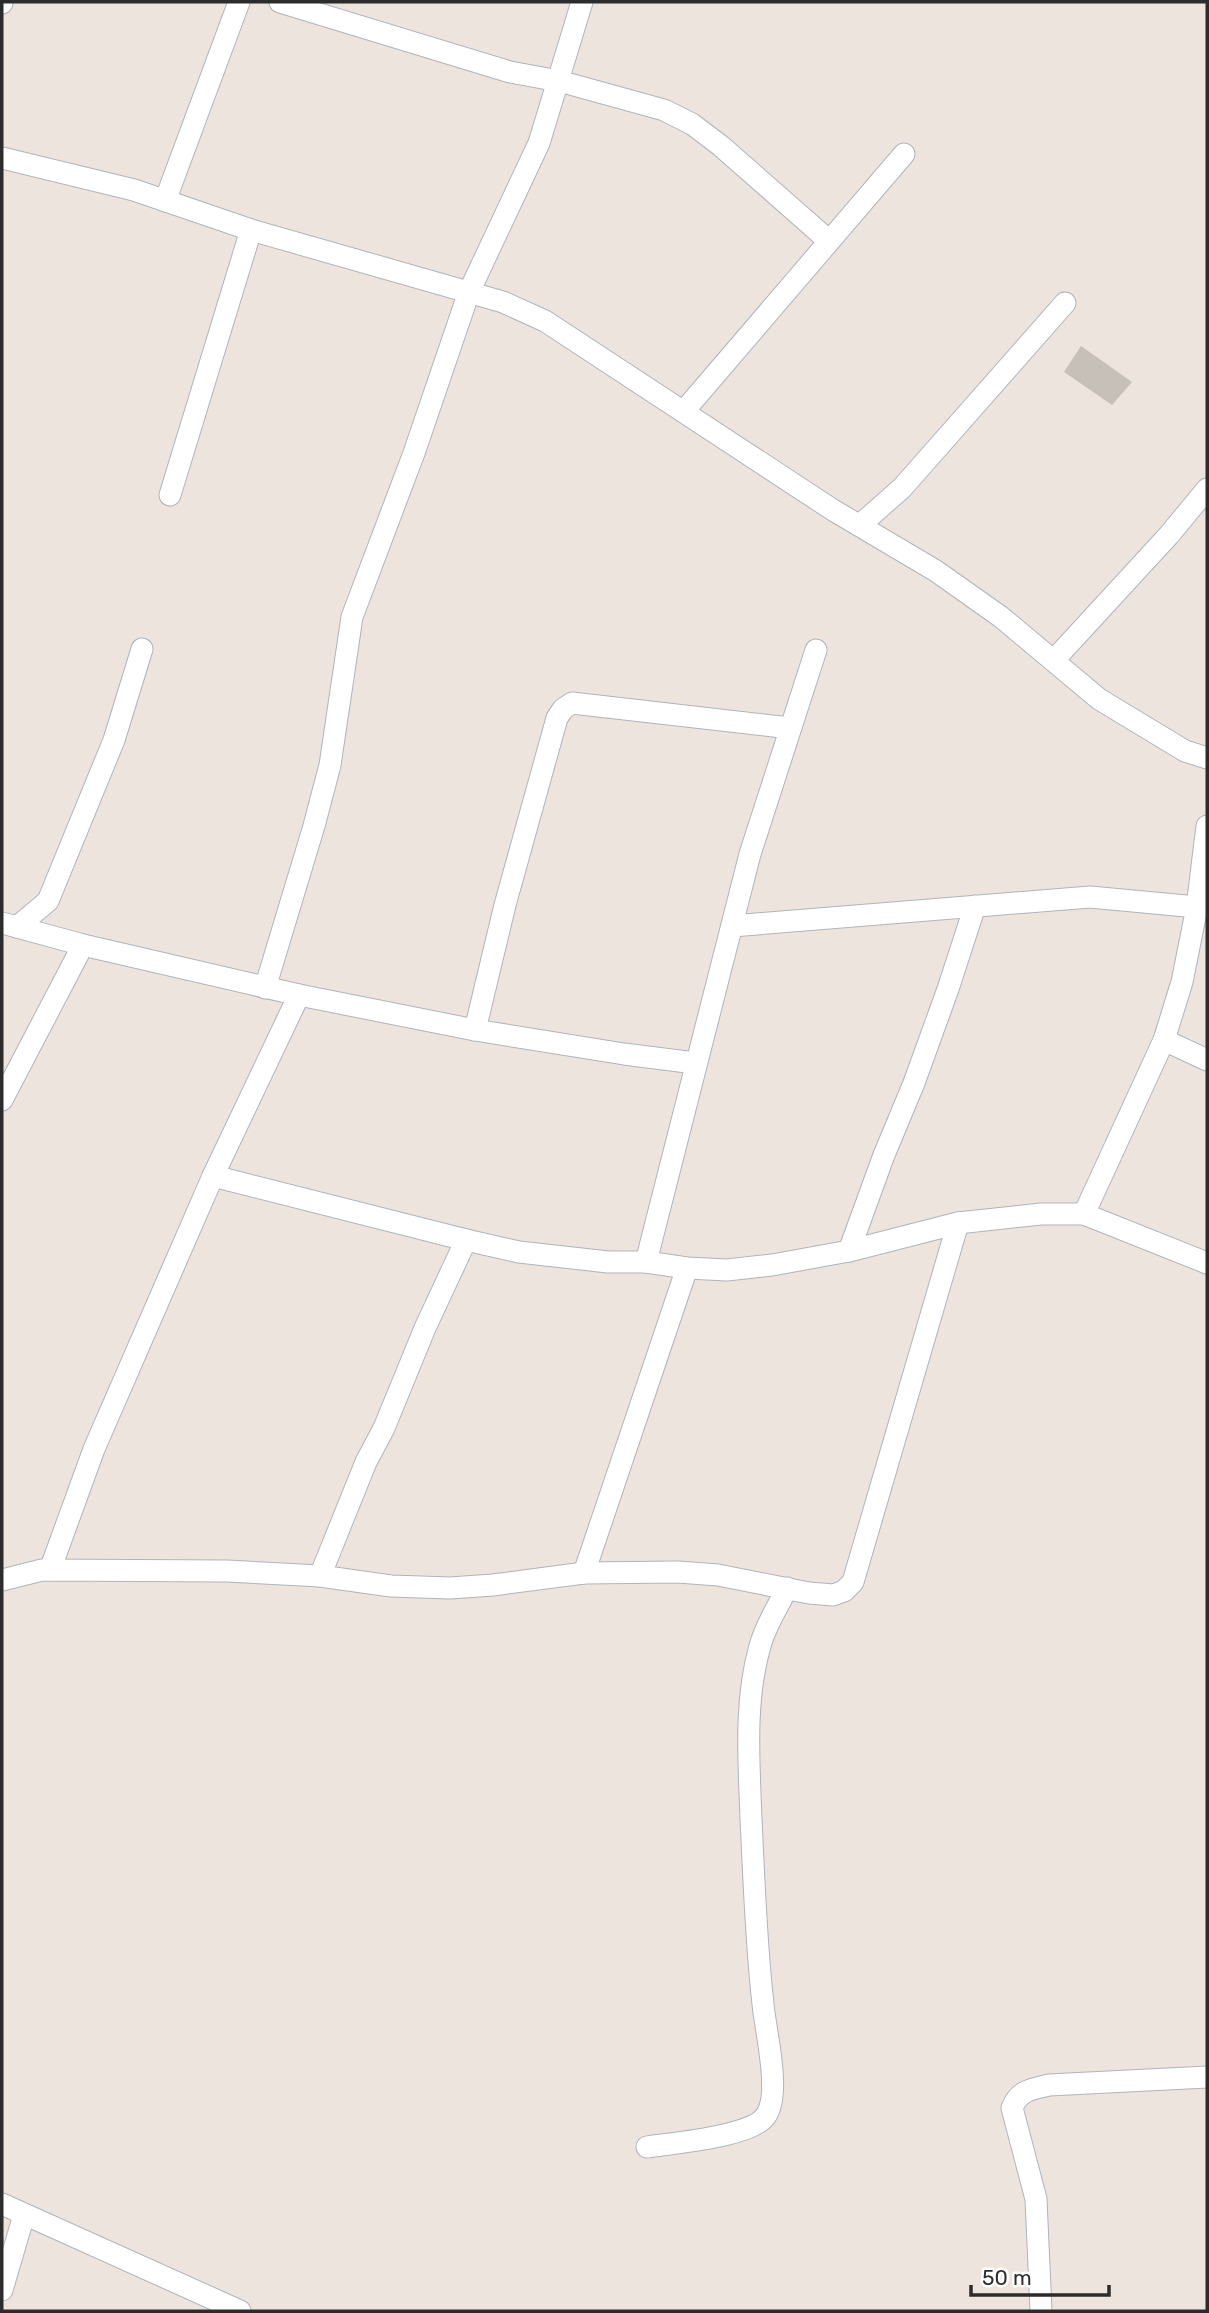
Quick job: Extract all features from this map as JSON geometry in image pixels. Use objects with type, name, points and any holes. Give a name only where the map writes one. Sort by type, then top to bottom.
[{"type":"street","points":[[165,201],[239,2]]},
{"type":"street","points":[[280,2],[327,9],[510,72],[559,81],[664,110],[692,124],[721,146],[829,241]]},
{"type":"street","points":[[265,988],[330,765],[352,617],[414,453],[469,292],[539,143],[582,2]]},
{"type":"street","points":[[684,411],[904,154]]},
{"type":"street","points":[[2,158],[134,190],[251,230],[503,302],[545,321],[947,579],[1001,617],[1099,699],[1185,751],[1207,758]]},
{"type":"street","points":[[170,495],[251,230]]},
{"type":"street","points":[[860,525],[902,488],[1065,303]]},
{"type":"street","points":[[1054,660],[1168,536],[1207,489]]},
{"type":"street","points":[[53,937],[48,901],[114,740],[142,649]]},
{"type":"street","points":[[646,1262],[750,854],[816,650]]},
{"type":"street","points":[[475,1030],[544,760],[556,718],[562,709],[572,703],[790,728]]},
{"type":"street","points":[[1084,1214],[1164,1040],[1182,982],[1197,907],[1207,827]]},
{"type":"street","points":[[732,926],[1090,897],[1197,907]]},
{"type":"street","points":[[9,925],[48,901]]},
{"type":"street","points":[[849,1251],[914,1083],[975,906]]},
{"type":"street","points":[[9,925],[299,995],[475,1030],[695,1063]]},
{"type":"street","points":[[2,1100],[83,945]]},
{"type":"street","points":[[50,1570],[94,1449],[213,1176],[299,995]]},
{"type":"street","points":[[1164,1040],[1207,1060]]},
{"type":"street","points":[[213,1176],[519,1252],[608,1262],[646,1262],[727,1270],[772,1265],[849,1251],[958,1223],[1041,1213],[1084,1214],[1207,1263]]},
{"type":"street","points":[[2,1580],[50,1570],[227,1571],[320,1576],[391,1586],[450,1588],[584,1573],[678,1572],[718,1575],[833,1595],[844,1591],[852,1582],[958,1223]]},
{"type":"street","points":[[320,1576],[366,1462],[384,1428],[425,1328],[466,1240]]},
{"type":"street","points":[[584,1573],[687,1268]]},
{"type":"street","points":[[647,2147],[726,2134],[754,2126],[764,2119],[771,2104],[771,2068],[762,2004],[753,1868],[750,1699],[761,1643],[787,1588]]},
{"type":"street","points":[[1041,2311],[1036,2199],[1012,2108],[1016,2098],[1028,2089],[1049,2085],[1207,2077]]},
{"type":"street","points":[[2,2204],[240,2311]]},
{"type":"street","points":[[2,2290],[24,2214]]},
{"type":"building","points":[[1081,346],[1132,382],[1112,405],[1064,372]]}]
